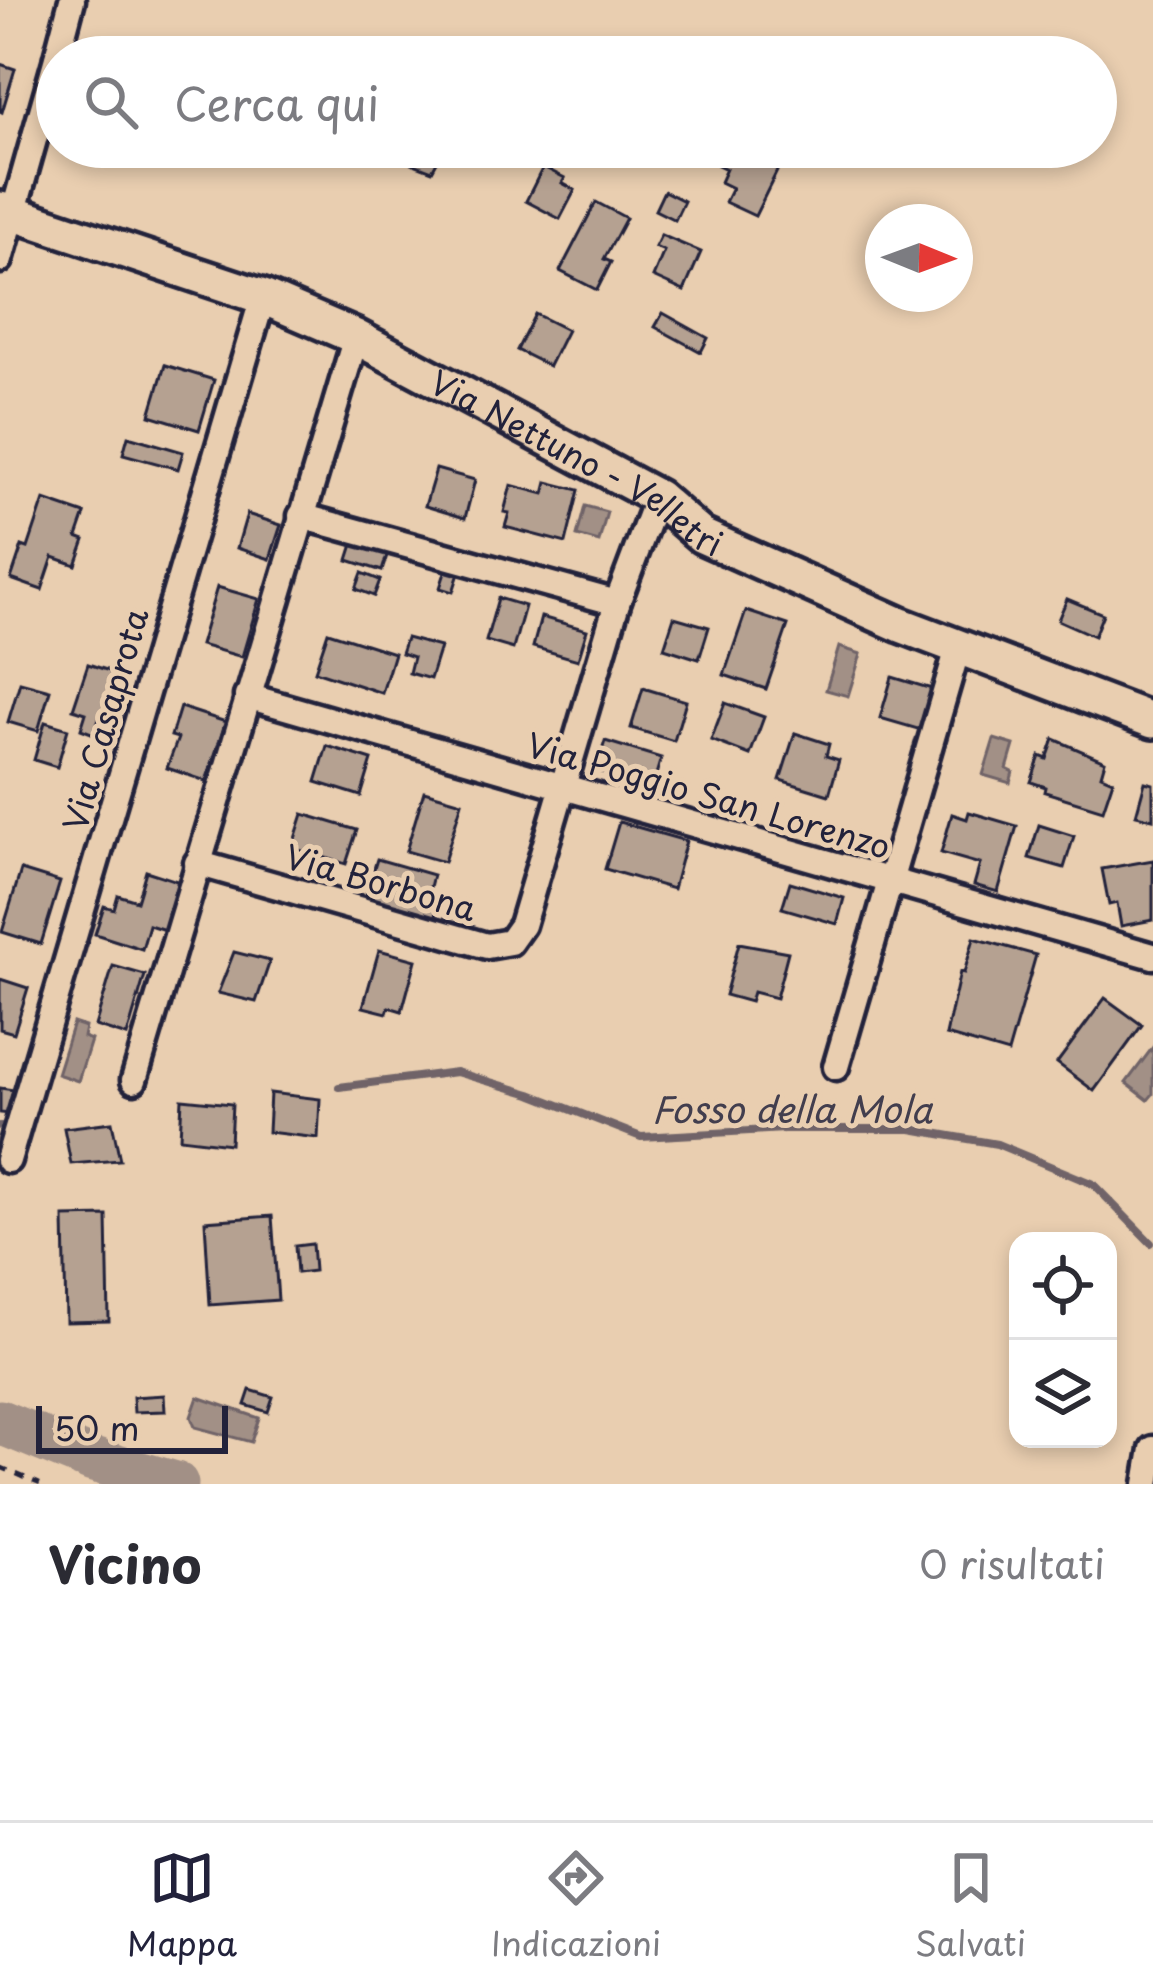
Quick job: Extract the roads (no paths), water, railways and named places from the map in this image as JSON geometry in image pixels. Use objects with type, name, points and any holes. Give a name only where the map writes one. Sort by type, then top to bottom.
[{"type":"main road","name":"Via Nettuno - Velletri","points":[[8,211],[263,297],[356,337],[657,497],[702,536],[830,596],[1153,721]]},
{"type":"street","points":[[63,36],[73,0]]},
{"type":"street","points":[[0,260],[8,211],[36,124]]},
{"type":"street","name":"Via Casaprota","points":[[8,1160],[263,297]]},
{"type":"street","points":[[134,1081],[356,337]]},
{"type":"street","name":"Via Borbona","points":[[197,863],[487,946],[503,946],[514,939],[617,603],[657,497]]},
{"type":"street","points":[[301,516],[617,603]]},
{"type":"street","points":[[836,1067],[958,648]]},
{"type":"street","name":"Via Poggio San Lorenzo","points":[[247,696],[1153,956]]},
{"type":"street","points":[[1148,1484],[1153,1449]]},
{"type":"waterway","name":"Fosso della Mola","points":[[339,1087],[456,1072],[531,1094],[641,1137],[785,1129],[911,1129],[997,1144],[1093,1184],[1151,1243]]},
{"type":"waterway","points":[[0,1422],[93,1460],[176,1484]]}]
